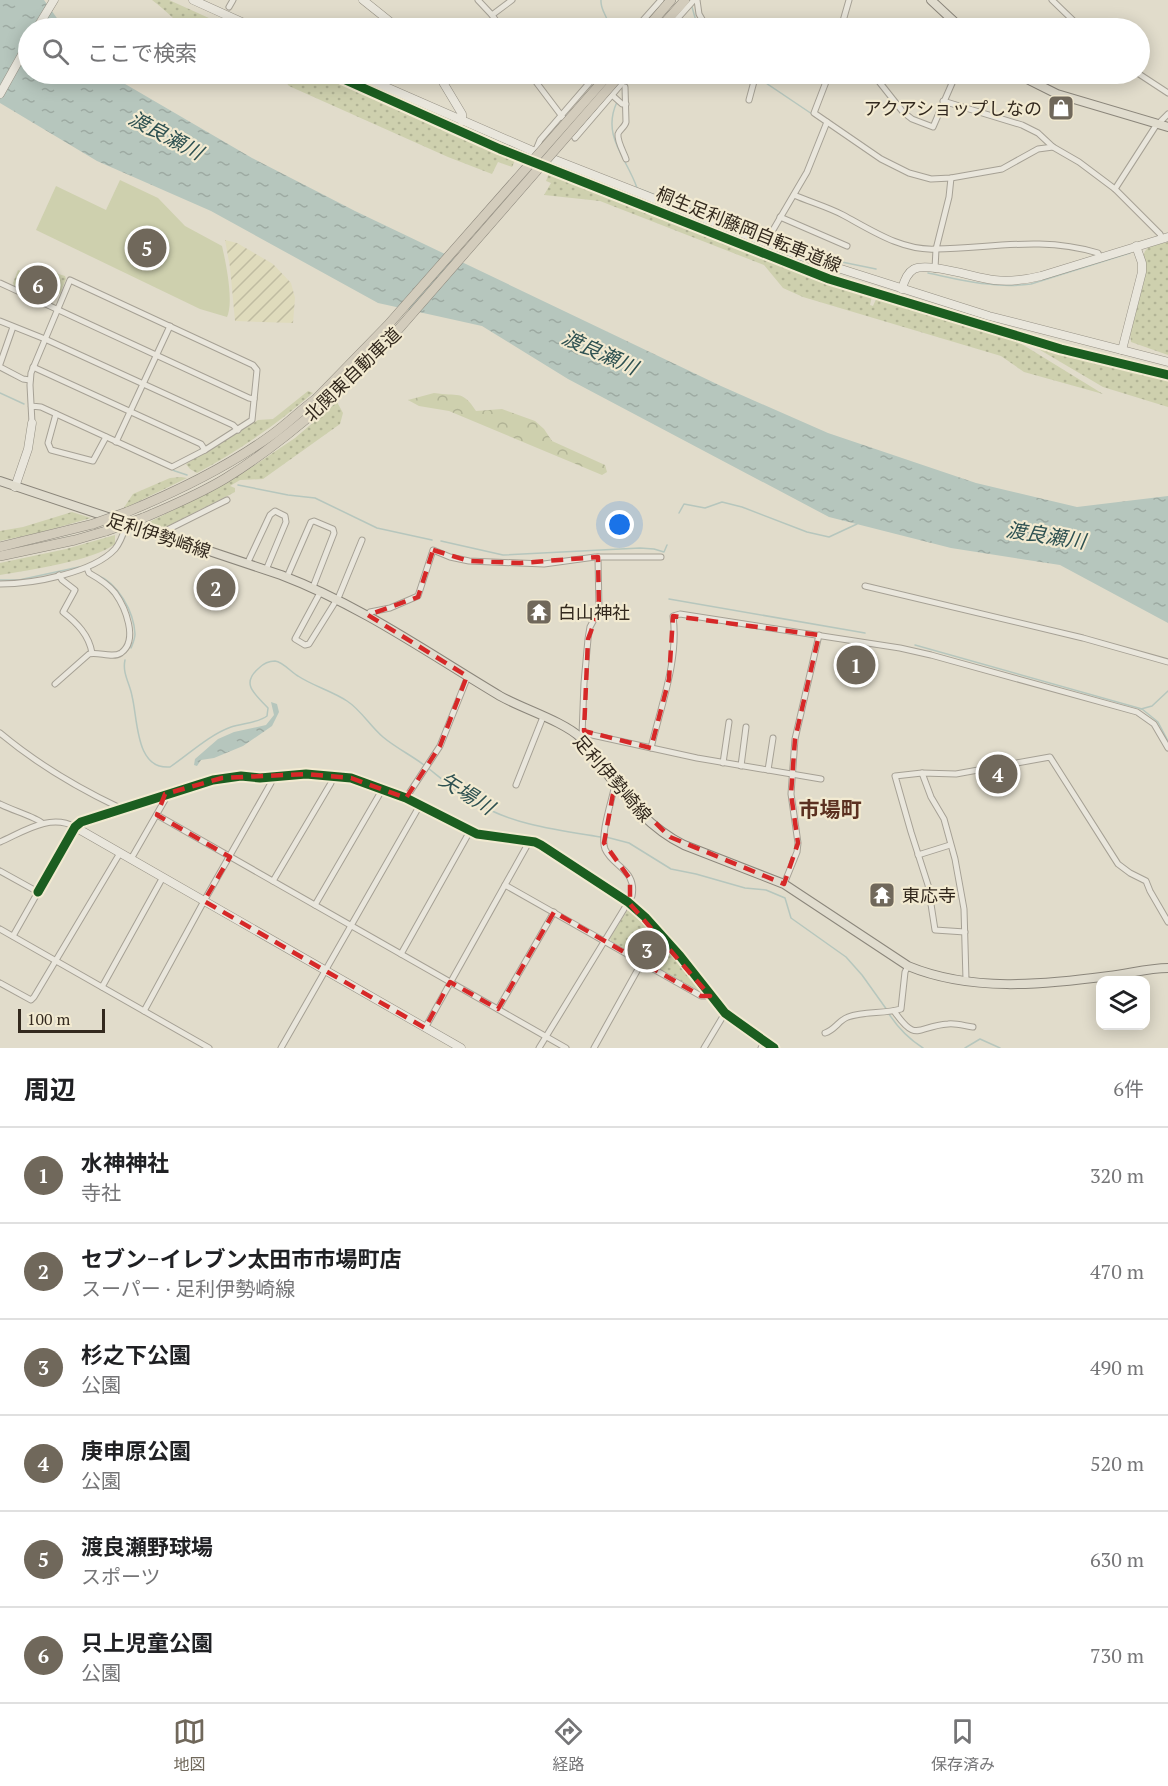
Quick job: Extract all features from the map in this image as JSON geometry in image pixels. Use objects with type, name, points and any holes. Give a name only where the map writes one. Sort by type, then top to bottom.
[{"type":"highway","points":[[656,18],[671,0]]},
{"type":"highway","points":[[669,18],[685,0]]},
{"type":"highway","name":"北関東自動車道","points":[[0,547],[93,524],[127,512],[194,482],[273,434],[316,399],[388,325],[600,84]]},
{"type":"highway","name":"北関東自動車道","points":[[0,556],[75,540],[143,518],[225,478],[269,449],[325,403],[397,331],[612,84]]},
{"type":"main road","points":[[931,0],[950,18]]},
{"type":"main road","points":[[1037,84],[1057,94],[1164,126]]},
{"type":"main road","name":"足利伊勢崎線","points":[[0,481],[287,577],[337,598],[502,697],[582,735],[617,785],[643,816],[670,837],[694,849],[784,884],[908,966],[926,972],[998,984],[1092,979],[1168,968]]},
{"type":"street","points":[[44,18],[54,0]]},
{"type":"street","points":[[194,0],[233,18]]},
{"type":"street","points":[[229,8],[233,0]]},
{"type":"street","points":[[363,0],[386,18]]},
{"type":"street","points":[[478,0],[494,18]]},
{"type":"street","points":[[492,15],[512,0]]},
{"type":"street","points":[[645,18],[661,0]]},
{"type":"street","points":[[678,18],[695,0]]},
{"type":"street","points":[[695,0],[701,18]]},
{"type":"street","points":[[844,18],[849,0]]},
{"type":"street","points":[[1052,0],[1071,18]]},
{"type":"street","points":[[0,94],[18,62]]},
{"type":"street","points":[[1150,81],[1168,93]]},
{"type":"street","points":[[379,84],[535,152],[834,268],[999,318],[1168,362]]},
{"type":"street","points":[[444,84],[462,114],[462,121]]},
{"type":"street","points":[[537,84],[575,138],[621,84]]},
{"type":"street","points":[[535,152],[540,140],[588,84]]},
{"type":"street","points":[[749,100],[753,84]]},
{"type":"street","points":[[825,84],[814,113],[867,151],[895,167],[931,180],[1002,169],[1038,149],[1053,147]]},
{"type":"street","points":[[881,84],[903,112],[912,119],[933,127],[951,84]]},
{"type":"street","points":[[625,87],[626,124],[618,137],[626,159]]},
{"type":"street","points":[[612,95],[622,104],[626,104]]},
{"type":"street","points":[[943,101],[1022,125],[1038,133],[1053,147],[1079,162],[1115,189],[1165,238]]},
{"type":"street","points":[[1115,189],[1164,126],[1168,114]]},
{"type":"street","points":[[767,243],[807,172],[827,122]]},
{"type":"street","points":[[935,269],[936,249],[949,197],[951,178]]},
{"type":"street","points":[[794,195],[843,215],[885,238],[915,247],[936,249],[1029,243],[1059,244],[1098,253],[1100,256]]},
{"type":"street","points":[[780,217],[847,246]]},
{"type":"street","points":[[902,289],[912,271],[919,268],[992,280],[1020,281],[1165,238]]},
{"type":"street","points":[[1122,350],[1142,272],[1137,246]]},
{"type":"street","points":[[15,487],[28,449],[32,423],[31,406],[30,380],[33,367],[69,282],[73,280],[256,366],[257,370],[252,420],[172,467],[38,406],[31,406]]},
{"type":"street","points":[[0,283],[254,399]]},
{"type":"street","points":[[0,321],[45,339],[233,425],[238,430]]},
{"type":"street","points":[[116,441],[170,326]]},
{"type":"street","points":[[13,327],[0,366],[23,379],[30,380]]},
{"type":"street","points":[[33,367],[201,444],[204,450]]},
{"type":"street","points":[[56,414],[48,443],[51,450],[93,461],[106,437]]},
{"type":"street","points":[[164,536],[167,530],[227,500]]},
{"type":"street","points":[[248,564],[270,515],[272,512],[278,512],[285,516],[286,522],[266,570]]},
{"type":"street","points":[[287,577],[311,522],[314,521],[333,529],[334,533],[317,589],[295,639],[305,645],[309,644],[337,598],[362,540]]},
{"type":"street","points":[[0,584],[18,584],[87,568],[116,548],[127,523]]},
{"type":"street","points":[[368,615],[370,612],[390,608],[418,596],[433,550],[468,561],[544,564],[598,557],[661,557]]},
{"type":"street","points":[[598,557],[599,610],[590,627],[588,639],[582,735],[723,763],[821,779]]},
{"type":"street","points":[[56,684],[84,656],[92,652],[119,654],[128,642],[130,632],[126,616],[116,595],[102,581],[88,573],[87,568]]},
{"type":"street","points":[[59,575],[75,590],[63,612],[76,622],[88,640],[92,652]]},
{"type":"street","points":[[865,586],[944,603],[1168,662]]},
{"type":"street","points":[[651,748],[669,679],[673,616],[680,614],[900,648],[931,655],[1137,712],[1154,724],[1168,747]]},
{"type":"street","points":[[784,884],[797,852],[798,843],[792,796],[792,773],[798,719],[819,635]]},
{"type":"street","points":[[406,798],[440,746],[468,676]]},
{"type":"street","points":[[516,785],[543,717]]},
{"type":"street","points":[[723,763],[729,722]]},
{"type":"street","points":[[741,766],[746,727]]},
{"type":"street","points":[[0,733],[50,771],[118,807],[121,811]]},
{"type":"street","points":[[768,770],[773,738]]},
{"type":"street","points":[[965,932],[935,930],[928,885],[896,776],[922,773],[956,774],[1050,757],[1118,864],[1146,881],[1149,891],[1168,922]]},
{"type":"street","points":[[922,773],[931,796],[944,819],[964,909],[966,980]]},
{"type":"street","points":[[13,936],[75,827],[81,822],[222,778],[306,774],[351,778],[406,798],[470,831],[541,845],[628,902],[645,917],[680,956],[725,1013],[774,1048]]},
{"type":"street","points":[[144,1011],[272,783],[272,777]]},
{"type":"street","points":[[273,881],[331,783],[332,777]]},
{"type":"street","points":[[539,1048],[628,902],[633,890],[624,868],[607,852],[604,840],[614,789],[617,785]]},
{"type":"street","points":[[315,905],[382,790]]},
{"type":"street","points":[[131,859],[166,798],[165,794]]},
{"type":"street","points":[[0,804],[16,813],[36,818],[42,823]]},
{"type":"street","points":[[281,1048],[420,805]]},
{"type":"street","points":[[157,815],[566,1048]]},
{"type":"street","points":[[0,842],[42,823],[64,821],[461,1048]]},
{"type":"street","points":[[401,954],[470,831]]},
{"type":"street","points":[[425,1028],[529,842]]},
{"type":"street","points":[[918,855],[950,845]]},
{"type":"street","points":[[0,983],[31,1000],[120,853]]},
{"type":"street","points":[[0,871],[38,892]]},
{"type":"street","points":[[102,987],[163,878]]},
{"type":"street","points":[[505,885],[700,996],[710,996]]},
{"type":"street","points":[[498,1009],[554,912]]},
{"type":"street","points":[[0,929],[209,1048]]},
{"type":"street","points":[[594,1048],[642,962]]},
{"type":"street","points":[[825,1033],[833,1030],[849,1016],[901,1009],[905,972],[908,966]]},
{"type":"street","points":[[894,1011],[904,1026],[910,1030],[916,1031],[950,1023],[973,1028]]},
{"type":"street","points":[[704,1048],[725,1013]]},
{"type":"street","points":[[761,1048],[765,1040]]},
{"type":"highlighted area","points":[[433,550],[469,561],[520,563],[598,557],[599,610],[588,639],[584,731],[651,748],[669,679],[673,616],[819,635],[795,739],[791,794],[798,843],[784,884],[670,837],[615,783],[604,843],[630,879],[630,904],[710,996],[701,996],[554,912],[498,1009],[450,982],[425,1028],[204,901],[230,857],[157,815],[165,794],[222,778],[306,774],[351,778],[406,798],[440,746],[467,676],[368,615],[418,597]]},
{"type":"shaded area","points":[[225,240],[237,243],[273,264],[291,283],[295,298],[293,323],[235,321]]},
{"type":"green space","points":[[152,0],[169,0],[209,18],[173,18]]},
{"type":"green space","points":[[287,84],[347,84],[501,153],[517,156],[512,167],[498,162],[492,174],[448,157]]},
{"type":"green space","points":[[549,173],[585,184],[768,255],[825,281],[872,296],[870,305],[873,306],[877,297],[1007,335],[1103,394],[1024,372],[1001,356],[803,297],[783,288],[764,265],[600,201],[544,195],[551,183],[546,181]]},
{"type":"green space","points":[[120,180],[158,198],[185,226],[222,246],[230,292],[227,317],[200,309],[36,230],[56,186],[106,210]]},
{"type":"green space","points":[[1168,242],[1168,355],[1131,342],[1130,333],[1144,280],[1145,252],[1150,246]]},
{"type":"green space","points":[[32,266],[45,272],[46,270],[65,276],[60,294],[48,290],[44,300],[14,286],[18,270],[28,274]]},
{"type":"green space","points":[[1035,345],[1168,378],[1168,407],[1103,387]]},
{"type":"green space","points":[[308,391],[313,393],[272,426],[228,455],[197,473],[186,464],[258,420],[273,419]]},
{"type":"green space","points":[[434,393],[459,395],[467,399],[476,411],[502,409],[535,421],[552,441],[605,465],[607,472],[602,475],[449,411],[419,406],[408,400]]},
{"type":"green space","points":[[337,402],[343,413],[340,424],[263,479],[240,480],[230,486],[235,488],[235,492],[162,529],[145,524],[218,488],[255,465],[295,438]]},
{"type":"green space","points":[[170,478],[187,478],[123,509],[133,494]]},
{"type":"green space","points":[[72,512],[91,518],[0,541],[0,531],[23,527]]},
{"type":"green space","points":[[115,535],[115,544],[92,555],[60,564],[0,575],[0,563],[66,549]]},
{"type":"green space","points":[[627,911],[630,911],[677,959],[700,988],[699,991],[611,941],[610,938]]},
{"type":"water","name":"渡良瀬川","points":[[0,0],[44,0],[57,18],[18,18],[18,84],[125,84],[252,158],[355,211],[721,386],[828,433],[976,483],[1077,507],[1168,496],[1168,623],[1060,565],[951,548],[829,517],[568,379],[482,326],[378,303],[211,211],[97,161],[0,103]]},
{"type":"water","points":[[271,702],[277,704],[279,712],[272,726],[243,746],[214,758],[201,760],[197,766],[194,765],[195,759],[218,739],[234,732],[266,725],[274,715]]},
{"type":"waterway","points":[[601,0],[607,18]]},
{"type":"waterway","points":[[692,7],[695,18]]},
{"type":"waterway","points":[[767,84],[812,114]]},
{"type":"waterway","points":[[617,102],[613,114],[614,136],[637,188],[768,238]]},
{"type":"waterway","points":[[773,239],[832,260],[876,269]]},
{"type":"waterway","points":[[928,273],[992,285],[1031,284],[1130,253]]},
{"type":"waterway","points":[[0,393],[24,404]]},
{"type":"waterway","points":[[123,447],[187,475]]},
{"type":"waterway","points":[[238,485],[315,498],[377,528],[432,540]]},
{"type":"waterway","points":[[679,513],[684,504],[705,508],[722,502],[742,507],[807,532],[829,537],[857,524]]},
{"type":"waterway","points":[[441,541],[503,555],[640,548],[664,552],[667,545]]},
{"type":"waterway","name":"矢場川","points":[[0,580],[19,580],[79,567]]},
{"type":"waterway","name":"矢場川","points":[[97,575],[112,584],[124,599],[134,625],[135,634],[131,648]]},
{"type":"waterway","points":[[669,599],[865,633]]},
{"type":"waterway","points":[[915,645],[1142,709],[1158,722],[1168,741]]},
{"type":"waterway","name":"矢場川","points":[[125,660],[125,674],[132,696],[140,741],[150,760],[159,766],[170,767],[223,730],[267,716],[268,708],[258,698],[250,684],[253,674],[268,662],[275,661],[304,680],[347,701],[383,737],[424,765]]},
{"type":"waterway","points":[[1141,709],[1152,706],[1168,691]]},
{"type":"waterway","name":"矢場川","points":[[428,768],[467,797],[503,816],[535,825],[601,837]]},
{"type":"waterway","name":"矢場川","points":[[606,837],[629,843],[671,869],[745,888],[766,890],[785,898],[791,918],[846,957],[887,1010]]},
{"type":"waterway","name":"矢場川","points":[[889,1014],[904,1033],[923,1048]]},
{"type":"waterway","name":"矢場川","points":[[965,1048],[980,1039],[1000,1048]]},
{"type":"cycle path","name":"桐生足利藤岡自転車道線","points":[[354,84],[500,149],[829,279],[1061,349],[1168,375]]},
{"type":"cycle path","points":[[38,892],[75,827],[81,822],[213,780],[241,776],[260,778],[306,774],[351,778],[406,798],[477,834],[535,842],[541,845],[628,902],[645,917],[680,956],[725,1013],[774,1048]]},
{"type":"place","name":"アクアショップしなの","points":[[1061,108]]},
{"type":"place","name":"渡良瀬野球場","points":[[147,248]]},
{"type":"place","name":"只上児童公園","points":[[38,285]]},
{"type":"place","name":"セブン−イレブン太田市市場町店","points":[[216,588]]},
{"type":"place","name":"白山神社","points":[[539,612]]},
{"type":"place","name":"水神神社","points":[[856,665]]},
{"type":"place","name":"庚申原公園","points":[[998,774]]},
{"type":"place","name":"東応寺","points":[[882,895]]},
{"type":"place","name":"杉之下公園","points":[[647,950]]},
{"type":"district","name":"市場町","points":[[830,809]]}]
